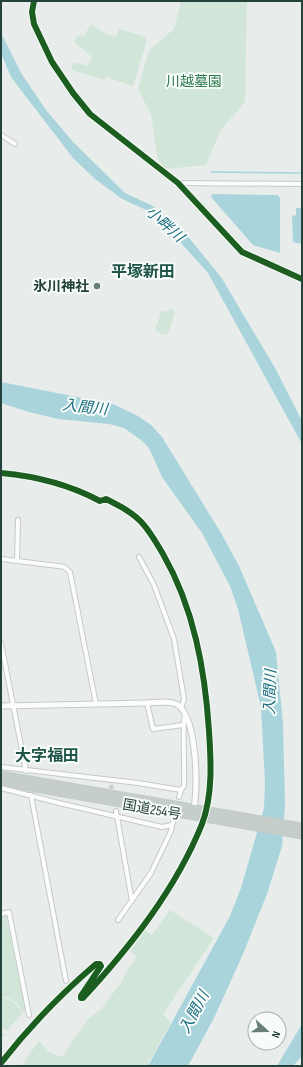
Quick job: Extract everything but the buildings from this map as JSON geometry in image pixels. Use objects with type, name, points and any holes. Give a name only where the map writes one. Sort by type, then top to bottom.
[{"type":"highway","name":"国道254号","points":[[1,775],[302,827]]},
{"type":"highway","name":"国道254号","points":[[1,782],[302,836]]},
{"type":"street","points":[[34,1],[32,12],[34,24],[52,62],[73,94],[90,114],[178,183],[242,252],[302,279]]},
{"type":"street","points":[[1,134],[14,144]]},
{"type":"street","points":[[178,183],[302,184]]},
{"type":"street","points":[[17,561],[18,520]]},
{"type":"street","points":[[139,557],[154,585],[174,639],[184,699],[181,709]]},
{"type":"street","points":[[1,559],[64,567],[70,572],[96,704]]},
{"type":"street","points":[[1,643],[26,771]]},
{"type":"street","points":[[148,703],[153,729],[183,724]]},
{"type":"street","points":[[1,706],[172,703],[181,709],[185,714],[190,731],[193,749],[196,808]]},
{"type":"street","points":[[179,796],[184,786],[185,768],[182,718],[185,714]]},
{"type":"street","points":[[1,767],[181,790]]},
{"type":"street","points":[[111,780],[111,786]]},
{"type":"street","points":[[1,788],[117,817],[162,826],[172,826]]},
{"type":"street","points":[[31,795],[66,981]]},
{"type":"street","points":[[116,811],[132,901]]},
{"type":"street","points":[[118,920],[156,864],[171,831],[174,820]]},
{"type":"street","points":[[1,914],[9,912],[29,1015]]},
{"type":"green space","name":"川越墓園","points":[[181,1],[247,1],[245,102],[220,131],[206,165],[166,169],[158,160],[151,115],[138,89],[148,54],[152,48],[174,29]]},
{"type":"green space","points":[[91,24],[102,32],[116,37],[119,29],[146,37],[147,40],[133,86],[106,77],[105,80],[71,70],[73,62],[87,66],[92,57],[74,42],[78,35],[84,36]]},
{"type":"green space","points":[[171,307],[175,313],[168,334],[160,335],[161,333],[155,330],[162,310],[167,312]]},
{"type":"green space","points":[[170,910],[214,938],[163,1014],[171,1022],[147,1066],[21,1066],[39,1041],[50,1053],[62,1057],[88,1019],[102,1008],[123,980],[124,976],[137,957],[130,951],[144,930],[152,935]]},
{"type":"green space","points":[[6,915],[26,1010],[23,1012],[16,1002],[1,995],[1,916]]},
{"type":"green space","points":[[1,996],[15,1003],[23,1013],[7,1030],[1,1028]]},
{"type":"water","name":"小畔川","points":[[1,33],[21,73],[46,110],[73,142],[125,193],[153,206],[190,239],[221,277],[275,368],[302,421],[302,444],[208,273],[155,214],[122,199],[95,179],[73,158],[11,77],[1,53]]},
{"type":"water","points":[[212,194],[278,195],[280,198],[280,253],[253,245],[211,197]]},
{"type":"water","points":[[296,208],[302,208],[302,244],[293,242],[292,216],[296,215]]},
{"type":"water","name":"入間川","points":[[1,382],[113,404],[138,416],[151,425],[162,437],[221,533],[239,566],[276,652],[283,724],[285,803],[282,846],[267,894],[243,954],[214,1018],[188,1066],[148,1066],[230,916],[241,888],[264,808],[265,783],[261,707],[238,609],[230,586],[202,533],[162,477],[149,448],[141,440],[124,428],[109,424],[58,419],[1,403]]},
{"type":"water","points":[[302,1024],[302,1056],[293,1066],[277,1066]]},
{"type":"waterway","points":[[211,172],[302,173]]},
{"type":"tunnel","points":[[111,785],[113,795]]},
{"type":"cycle path","points":[[34,1],[32,12],[34,24],[52,62],[73,93],[90,114],[178,183],[242,252],[302,279]]},
{"type":"cycle path","points":[[1,473],[27,476],[52,482],[77,490],[100,501],[106,499],[135,516],[149,531],[174,575],[183,596],[196,640],[201,662],[207,708],[211,766],[210,790],[206,813],[202,824],[179,871],[150,916],[101,979],[83,998],[81,998],[81,996],[101,966],[100,964],[96,964],[70,987],[34,1024],[1,1063]]},
{"type":"place","name":"氷川神社","points":[[97,286]]},
{"type":"district","name":"平塚新田","points":[[143,271]]},
{"type":"district","name":"大字福田","points":[[47,755]]}]
